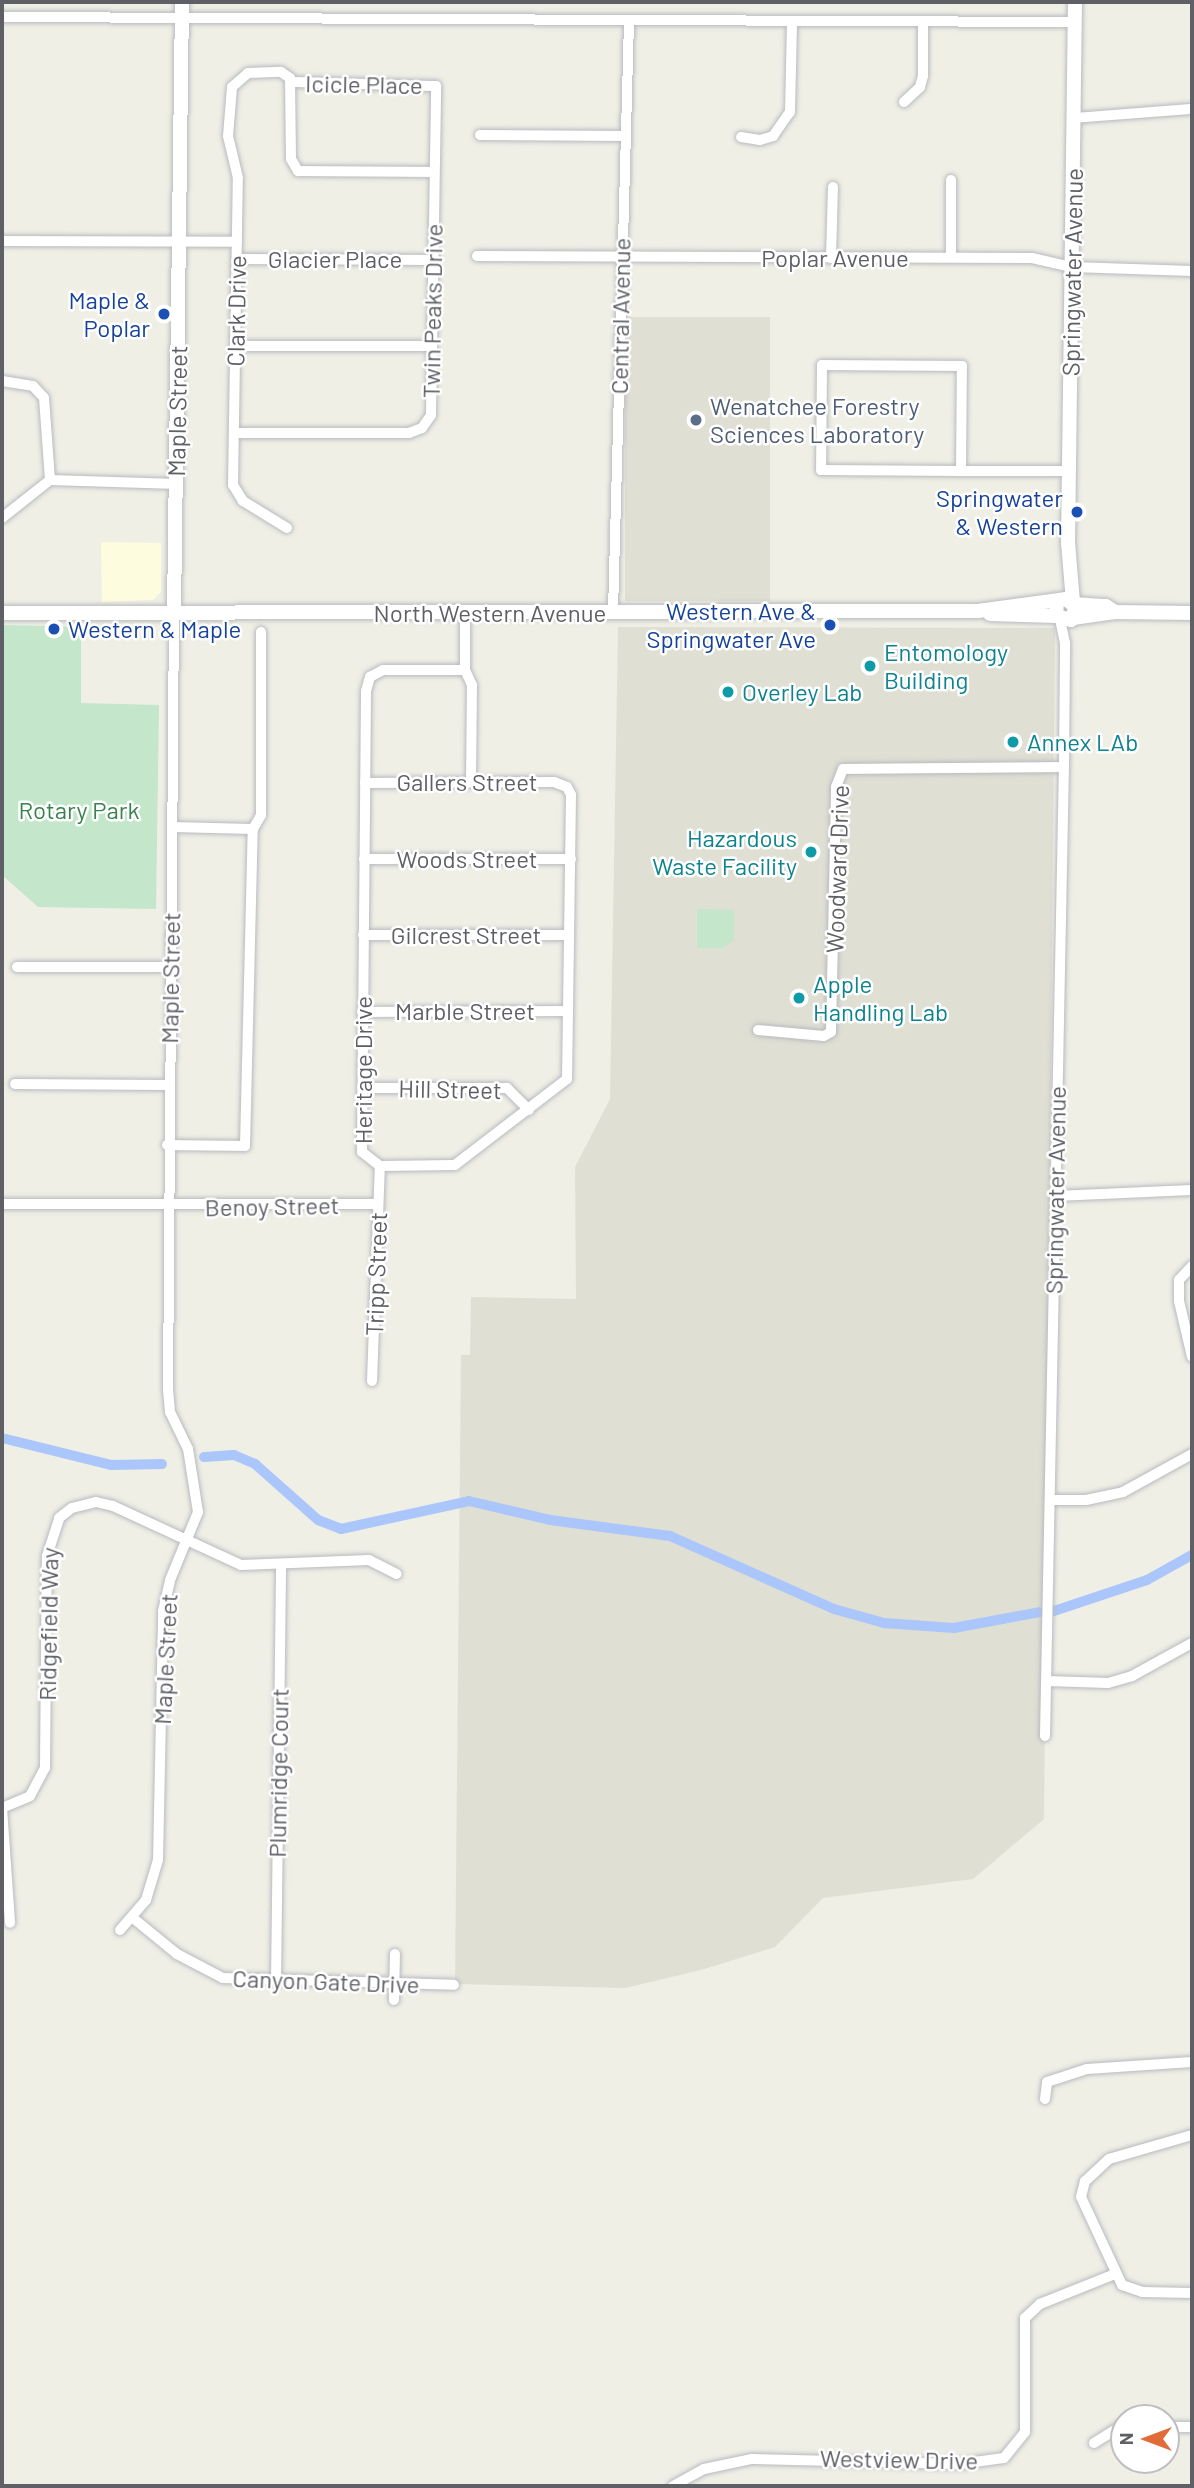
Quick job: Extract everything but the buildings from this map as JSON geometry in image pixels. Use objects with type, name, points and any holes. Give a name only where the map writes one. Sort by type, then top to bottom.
[{"type":"street","name":"Maple Street","points":[[120,1930],[146,1900],[158,1860],[163,1611],[170,1580],[188,1542],[198,1512],[188,1450],[170,1412],[168,1390],[167,1145],[182,2]]},
{"type":"street","name":"Springwater Avenue","points":[[1045,1736],[1068,543],[1075,2]]},
{"type":"street","points":[[2,17],[1075,22]]},
{"type":"street","name":"Central Avenue","points":[[613,612],[629,20]]},
{"type":"street","points":[[741,138],[773,136],[790,112],[792,22]]},
{"type":"street","points":[[904,102],[920,87],[923,76],[923,22]]},
{"type":"street","name":"Icicle Place","points":[[245,74],[281,72],[292,82],[436,86]]},
{"type":"street","name":"Clark Drive","points":[[245,74],[234,83],[229,100],[229,144],[238,178],[233,485],[238,496],[287,528]]},
{"type":"street","points":[[292,82],[291,159],[298,171],[434,172]]},
{"type":"street","name":"Twin Peaks Drive","points":[[234,433],[416,431],[432,415],[436,86]]},
{"type":"street","points":[[1074,118],[1192,109]]},
{"type":"street","points":[[480,135],[626,136]]},
{"type":"street","points":[[951,180],[951,257]]},
{"type":"street","points":[[831,258],[833,187]]},
{"type":"street","points":[[2,242],[179,241]]},
{"type":"street","name":"Glacier Place","points":[[179,241],[237,242]]},
{"type":"street","name":"Poplar Avenue","points":[[477,256],[621,259],[1032,257],[1072,267],[1192,271]]},
{"type":"street","name":"Glacier Place","points":[[237,258],[433,260]]},
{"type":"street","points":[[235,346],[432,346]]},
{"type":"street","points":[[961,471],[962,366],[822,365],[821,470],[961,471],[1069,471]]},
{"type":"street","points":[[2,381],[33,386],[44,398],[50,480]]},
{"type":"street","points":[[2,518],[50,480],[177,484]]},
{"type":"street","name":"North Western Avenue","points":[[2,613],[1192,613]]},
{"type":"street","points":[[464,613],[465,670],[471,685],[471,782]]},
{"type":"street","points":[[167,1145],[245,1146],[253,830],[261,815],[261,632]]},
{"type":"street","name":"Heritage Drive","points":[[465,670],[383,670],[370,677],[366,691],[362,1152],[380,1166],[455,1165],[566,1079],[571,859],[571,800],[567,787]]},
{"type":"street","name":"Woodward Drive","points":[[758,1030],[824,1036],[831,1032],[836,787],[843,769],[1064,767]]},
{"type":"street","name":"Gallers Street","points":[[365,783],[554,782],[567,787]]},
{"type":"street","points":[[172,827],[253,830]]},
{"type":"street","name":"Woods Street","points":[[364,859],[571,859]]},
{"type":"street","name":"Gilcrest Street","points":[[363,935],[569,935]]},
{"type":"street","points":[[17,967],[170,967]]},
{"type":"street","name":"Marble Street","points":[[362,1012],[568,1011]]},
{"type":"street","points":[[15,1084],[168,1085]]},
{"type":"street","name":"Hill Street","points":[[362,1088],[506,1088],[529,1110]]},
{"type":"street","name":"Tripp Street","points":[[372,1381],[380,1166]]},
{"type":"street","points":[[1055,1196],[1192,1190]]},
{"type":"street","name":"Benoy Street","points":[[2,1205],[167,1204],[180,1208],[378,1204]]},
{"type":"street","points":[[1192,1266],[1179,1280],[1179,1301],[1192,1356]]},
{"type":"street","points":[[1051,1500],[1114,1494],[1192,1454]]},
{"type":"street","name":"Ridgefield Way","points":[[2,1808],[30,1796],[45,1768],[47,1556],[59,1518],[72,1508],[96,1502],[113,1506],[227,1562],[281,1565],[369,1560],[397,1574]]},
{"type":"street","name":"Plumridge Court","points":[[276,1982],[281,1565]]},
{"type":"street","points":[[1047,1681],[1108,1683],[1132,1676],[1192,1643]]},
{"type":"street","points":[[2,1808],[10,1923]]},
{"type":"street","name":"Canyon Gate Drive","points":[[133,1918],[177,1954],[212,1974],[276,1982],[454,1985]]},
{"type":"street","points":[[394,2000],[395,1954]]},
{"type":"street","points":[[1045,2099],[1047,2082],[1087,2069],[1192,2062]]},
{"type":"street","points":[[1192,2135],[1120,2153],[1096,2167],[1085,2181],[1082,2205],[1103,2237],[1115,2274],[1132,2291],[1192,2293]]},
{"type":"street","name":"Westview Drive","points":[[673,2486],[704,2469],[752,2459],[960,2464],[1004,2458],[1025,2432],[1025,2318],[1040,2304],[1115,2274]]},
{"type":"street","points":[[1094,2443],[1110,2433]]},
{"type":"shaded area","name":"Wenatchee Forestry Sciences Laboratory","points":[[625,317],[770,317],[770,601],[625,601]]},
{"type":"shaded area","points":[[101,542],[161,543],[161,592],[153,600],[102,602]]},
{"type":"shaded area","points":[[618,627],[1055,628],[1044,1819],[973,1879],[823,1898],[775,1947],[701,1970],[625,1988],[455,1984],[461,1355],[470,1355],[471,1297],[576,1299],[575,1167],[610,1099]]},
{"type":"green space","name":"Rotary Park","points":[[2,625],[81,627],[81,703],[159,705],[156,909],[38,907],[2,875]]},
{"type":"green space","points":[[697,909],[734,910],[734,940],[723,948],[697,948]]},
{"type":"waterway","points":[[2,1438],[111,1465],[162,1464]]},
{"type":"waterway","points":[[204,1457],[234,1455],[255,1464],[318,1520],[341,1529],[469,1501],[550,1520],[670,1536],[834,1609],[884,1623],[954,1628],[1040,1612]]},
{"type":"waterway","points":[[1054,1611],[1147,1580],[1192,1555]]},
{"type":"place","name":"Maple & Poplar","points":[[164,314]]},
{"type":"place","name":"Wenatchee Forestry Sciences Laboratory","points":[[696,420]]},
{"type":"place","name":"Springwater & Western","points":[[1077,512]]},
{"type":"place","name":"Western Ave & Springwater Ave","points":[[830,625]]},
{"type":"place","name":"Western & Maple","points":[[54,629]]},
{"type":"place","name":"Entomology Building","points":[[870,666]]},
{"type":"place","name":"Overley Lab","points":[[728,692]]},
{"type":"place","name":"Annex LAb","points":[[1013,742]]},
{"type":"place","name":"Hazardous Waste Facility","points":[[811,852]]},
{"type":"place","name":"Apple Handling Lab","points":[[799,998]]}]
